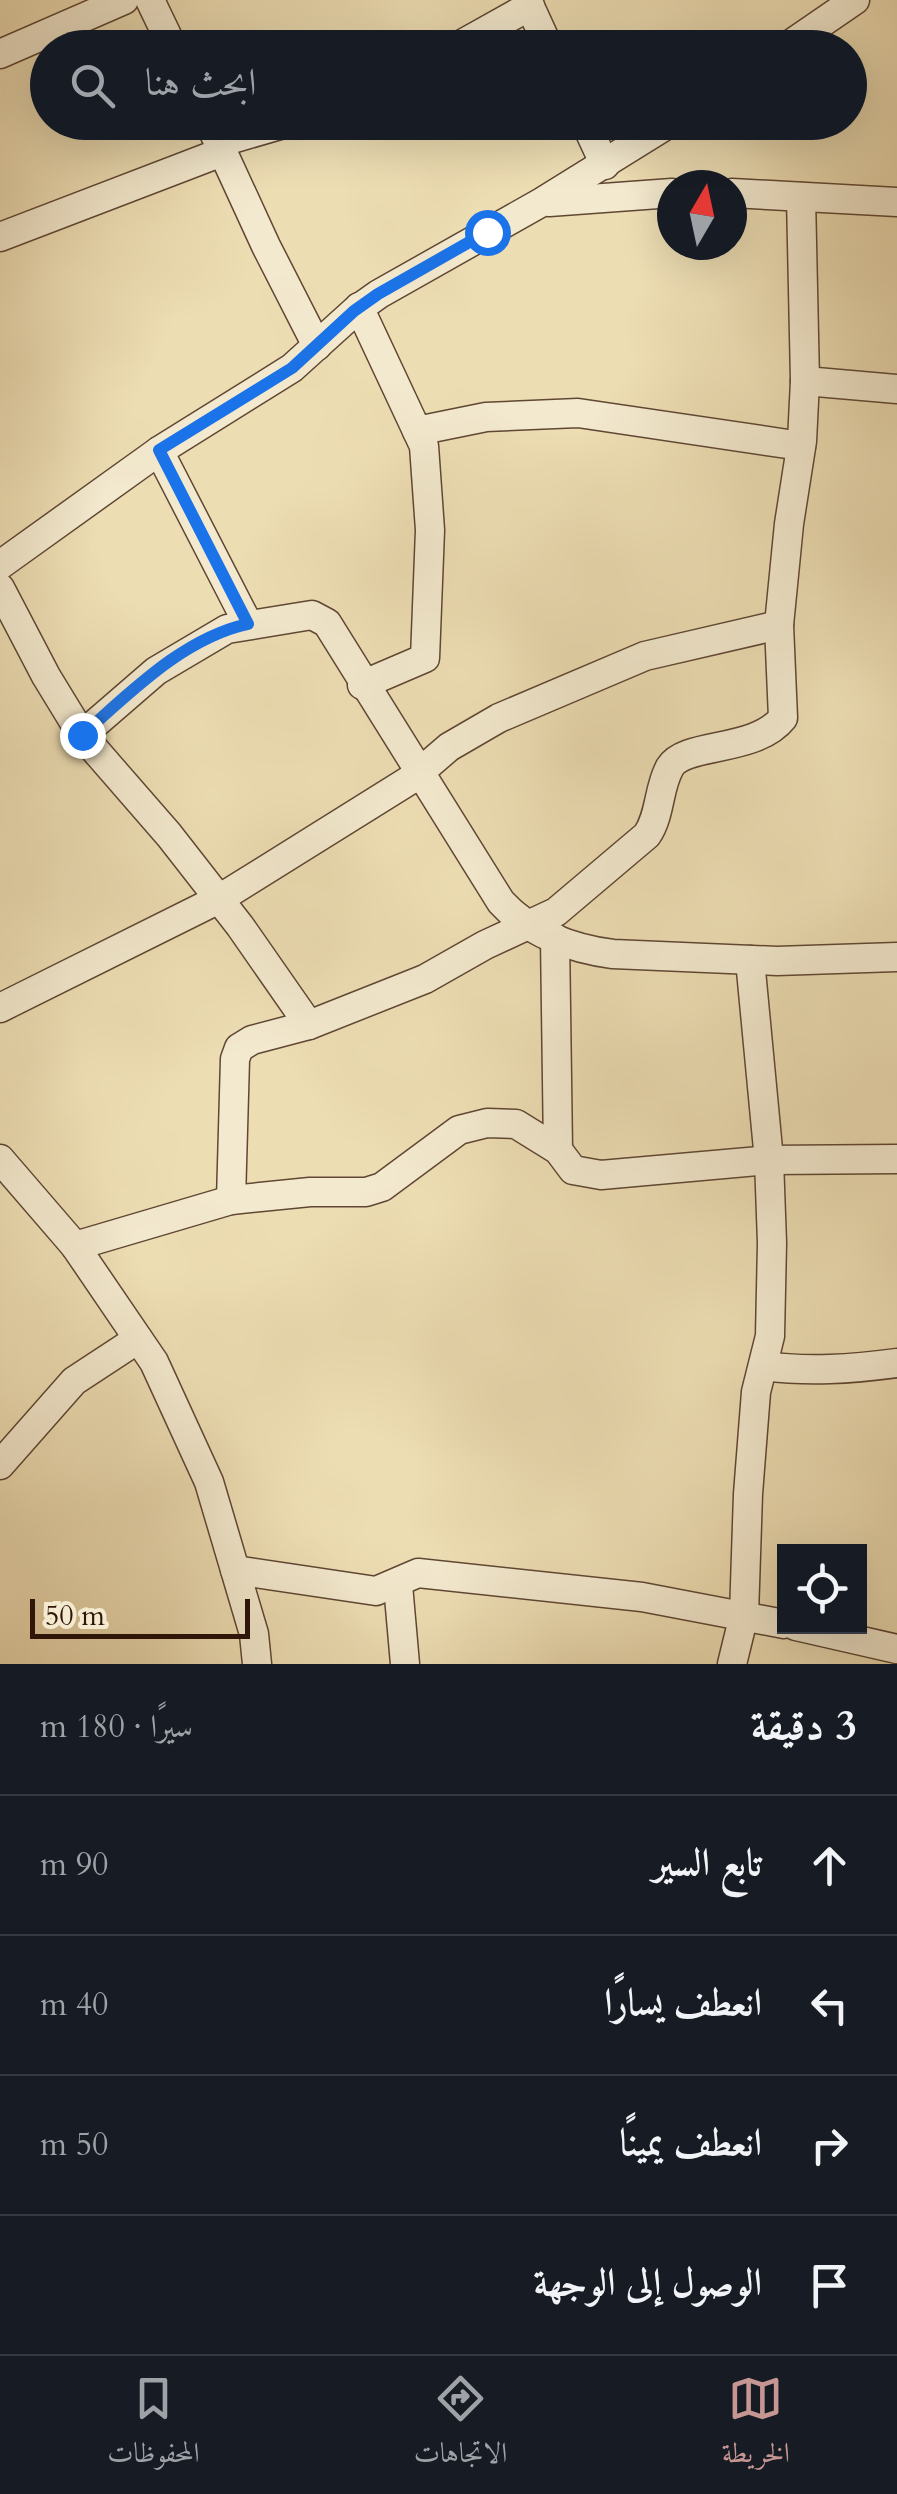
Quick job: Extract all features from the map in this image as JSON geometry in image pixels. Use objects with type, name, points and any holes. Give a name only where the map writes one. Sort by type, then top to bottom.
[{"type":"street","points":[[55,30],[124,0]]},
{"type":"street","points":[[150,0],[164,30]]},
{"type":"street","points":[[811,30],[855,0]]},
{"type":"street","points":[[485,30],[529,3],[542,30]]},
{"type":"street","points":[[0,54],[30,41]]},
{"type":"street","points":[[0,236],[214,140]]},
{"type":"street","points":[[216,140],[318,346]]},
{"type":"street","points":[[593,140],[605,165]]},
{"type":"street","points":[[0,565],[159,450],[292,368],[360,307],[644,140]]},
{"type":"street","points":[[542,202],[657,193]]},
{"type":"street","points":[[747,194],[897,202]]},
{"type":"street","points":[[231,1200],[234,1059],[239,1048],[435,975],[556,912],[648,835],[655,824],[670,767],[681,757],[762,737],[783,718],[779,625],[802,446],[805,382],[801,197]]},
{"type":"street","points":[[360,307],[424,446],[430,530],[428,652],[422,662],[362,685]]},
{"type":"street","points":[[805,382],[897,388]]},
{"type":"street","points":[[417,431],[486,417],[578,413],[802,446]]},
{"type":"street","points":[[159,450],[248,624]]},
{"type":"street","points":[[0,588],[82,735],[170,835],[309,1025]]},
{"type":"street","points":[[82,735],[156,671],[227,629],[312,614],[320,617],[501,902],[528,926],[591,951],[612,954],[750,960],[897,958]]},
{"type":"street","points":[[0,1008],[219,899],[499,718],[644,656],[779,625]]},
{"type":"street","points":[[555,938],[558,1150]]},
{"type":"street","points":[[732,1664],[744,1615],[750,1460],[756,1392],[770,1336],[772,1280],[769,1160],[750,960]]},
{"type":"street","points":[[75,1246],[231,1200],[310,1192],[366,1192],[382,1187],[459,1130],[487,1123],[516,1124],[558,1150],[572,1170],[601,1175],[769,1160],[897,1160]]},
{"type":"street","points":[[0,1159],[75,1246],[154,1362],[209,1482],[254,1634],[257,1664]]},
{"type":"street","points":[[0,1465],[74,1381],[138,1339]]},
{"type":"street","points":[[763,1366],[797,1371],[842,1370],[897,1362]]},
{"type":"street","points":[[235,1570],[376,1591],[418,1574],[642,1596],[777,1622]]},
{"type":"street","points":[[398,1585],[405,1664]]},
{"type":"street","points":[[831,1634],[897,1649]]},
{"type":"route","points":[[82,735],[156,671],[227,629],[248,624],[159,450],[292,368],[378,294],[487,232]]}]
